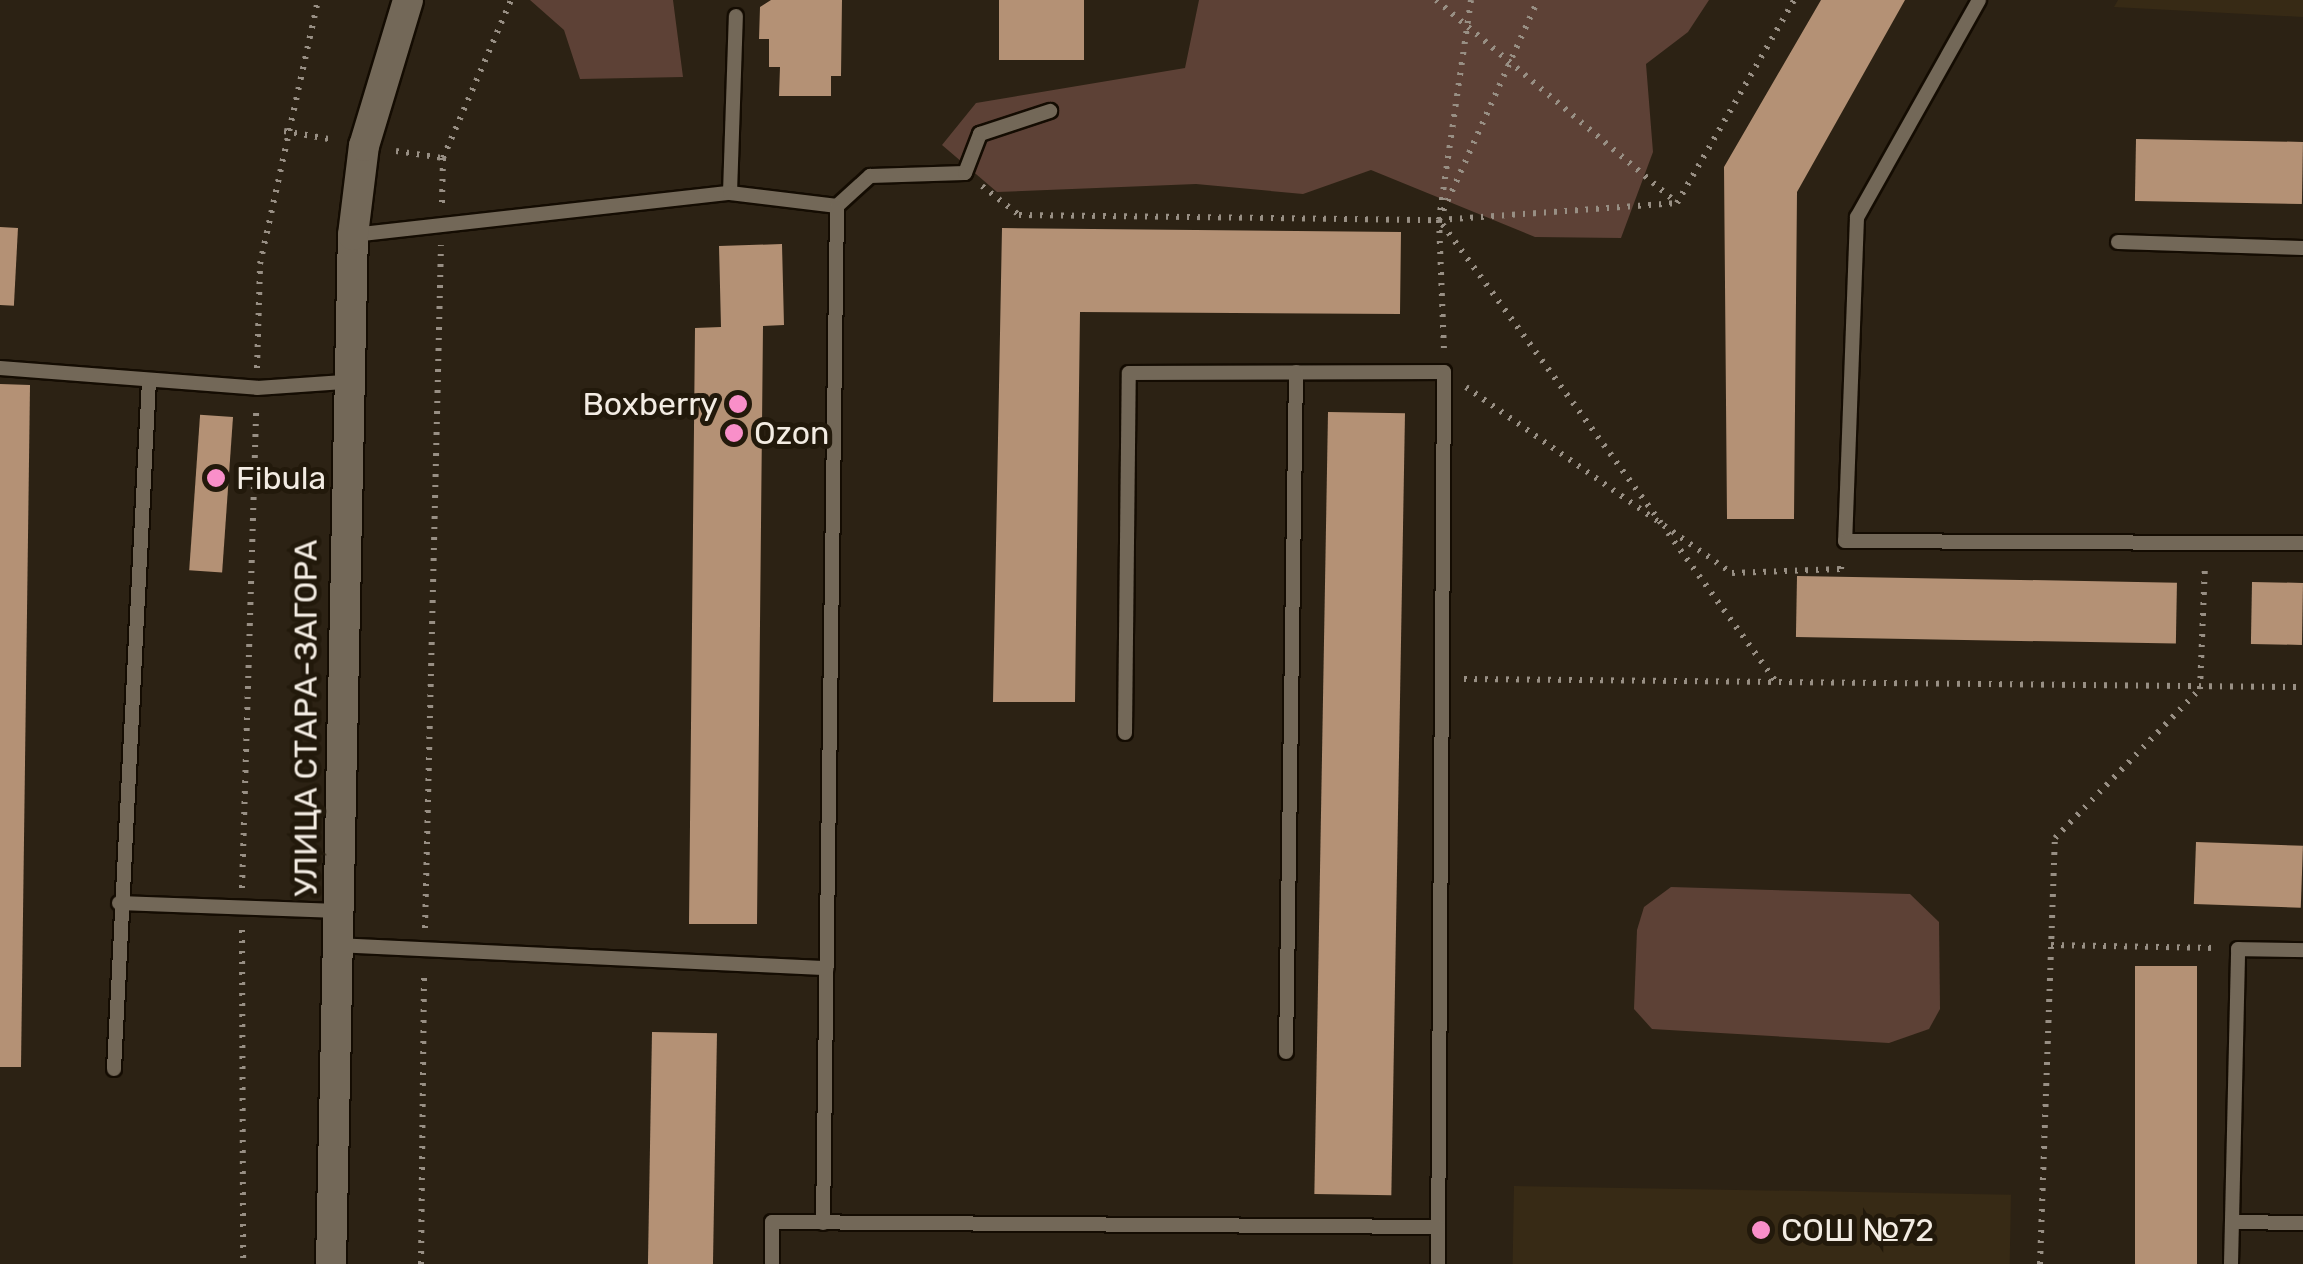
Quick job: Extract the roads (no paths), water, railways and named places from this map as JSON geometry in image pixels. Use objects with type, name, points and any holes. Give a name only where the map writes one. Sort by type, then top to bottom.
[{"type":"main road","name":"УЛИЦА СТАРА-ЗАГОРА","points":[[331,1264],[344,382],[352,235],[364,146],[408,0]]},
{"type":"lane","points":[[1979,0],[1856,217],[1845,540],[2303,543]]},
{"type":"lane","points":[[730,193],[736,16]]},
{"type":"lane","points":[[823,1222],[836,206],[870,176],[965,173],[980,134],[1050,111]]},
{"type":"lane","points":[[352,235],[441,230],[730,193],[836,206]]},
{"type":"lane","points":[[2118,242],[2303,248]]},
{"type":"lane","points":[[0,368],[257,388],[344,382]]},
{"type":"lane","points":[[1286,1052],[1296,372]]},
{"type":"lane","points":[[1126,733],[1129,373],[1444,372],[1438,1264]]},
{"type":"lane","points":[[114,1070],[119,903],[150,380]]},
{"type":"lane","points":[[119,903],[339,911]]},
{"type":"lane","points":[[336,945],[826,968]]},
{"type":"lane","points":[[2231,1264],[2238,949],[2303,950]]},
{"type":"lane","points":[[772,1264],[772,1222],[1438,1227]]},
{"type":"lane","points":[[2232,1222],[2303,1223]]},
{"type":"place","name":"Boxberry","points":[[738,404]]},
{"type":"place","name":"Ozon","points":[[734,433]]},
{"type":"place","name":"Fibula","points":[[216,478]]},
{"type":"place","name":"СОШ №72","points":[[1761,1230]]}]
